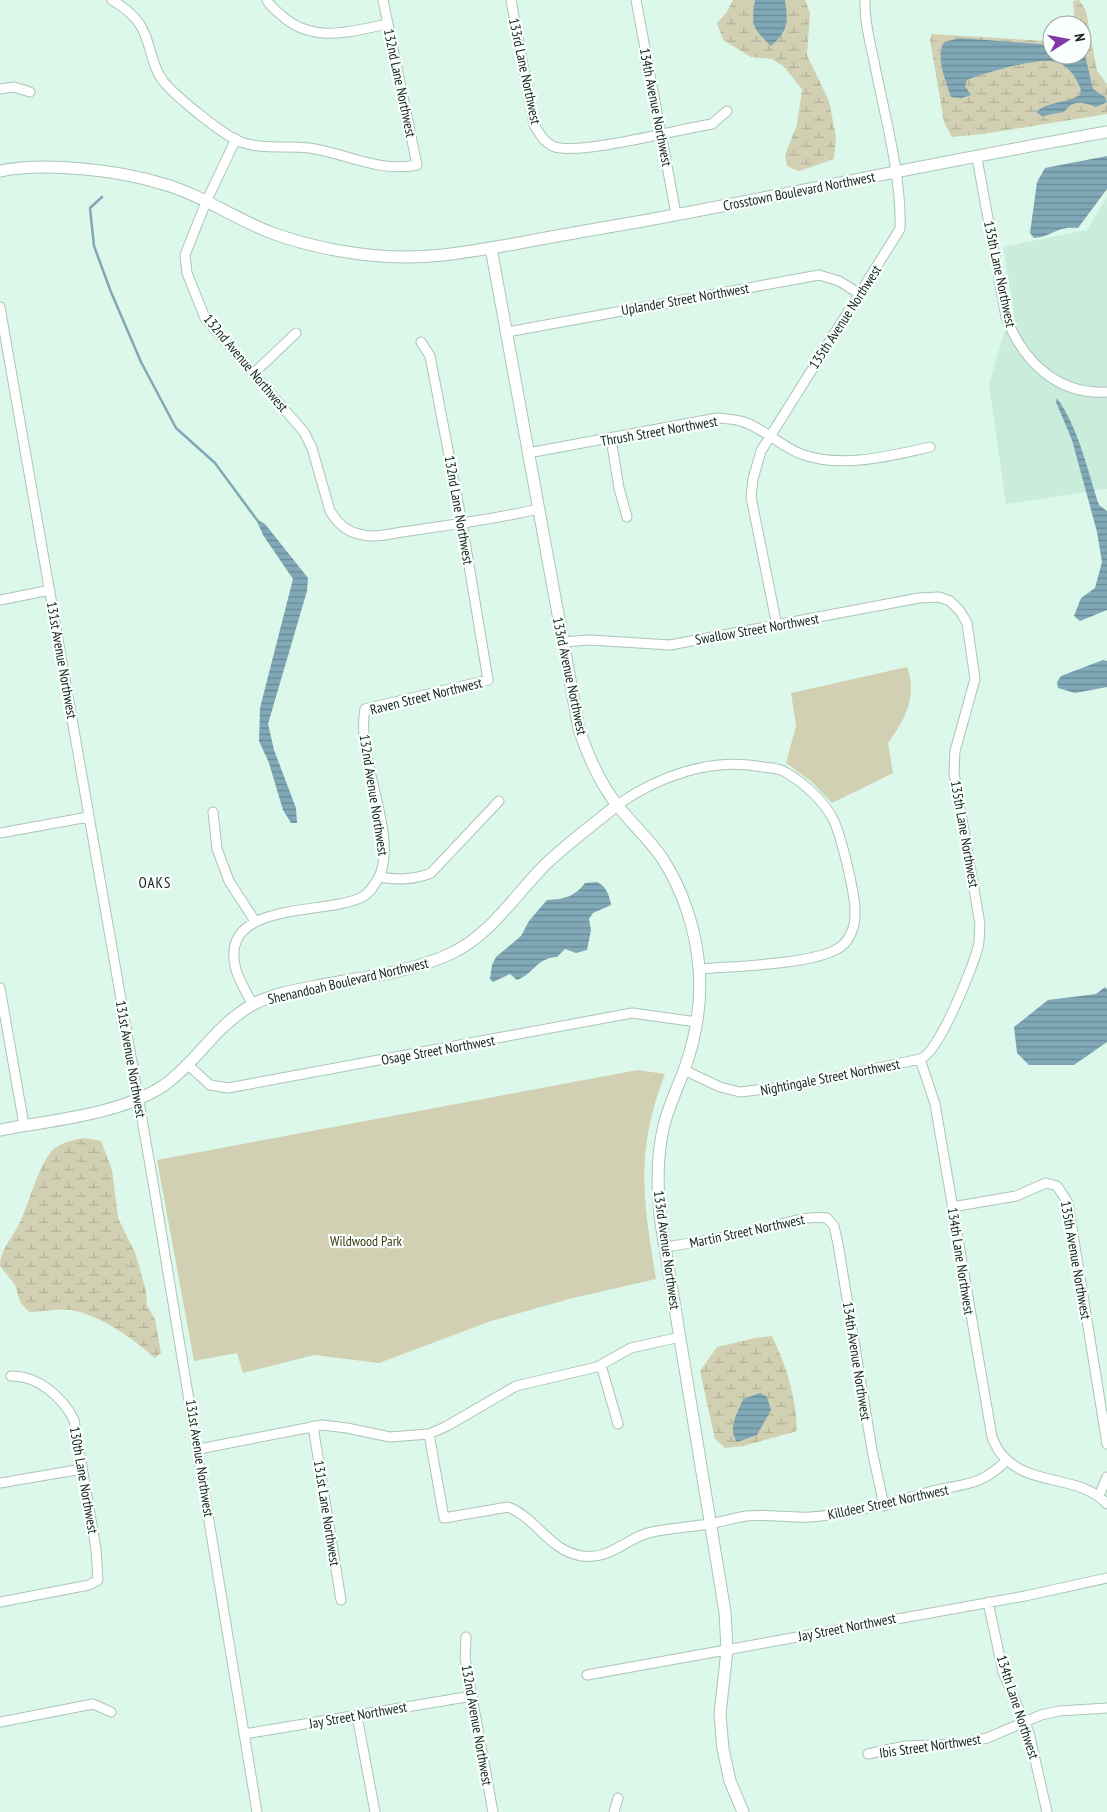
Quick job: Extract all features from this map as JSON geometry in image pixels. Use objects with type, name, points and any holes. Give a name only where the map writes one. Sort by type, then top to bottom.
[{"type":"street","points":[[112,0],[133,17],[144,31],[153,63],[163,81],[207,119],[236,139]]},
{"type":"street","points":[[267,0],[288,22],[319,34],[346,33],[387,24]]},
{"type":"street","name":"132nd Lane Northwest","points":[[236,139],[258,146],[308,148],[387,167],[417,166],[383,0]]},
{"type":"street","name":"133rd Lane Northwest","points":[[511,0],[534,125],[544,140],[554,146],[586,148],[661,133]]},
{"type":"street","name":"134th Avenue Northwest","points":[[636,0],[676,214]]},
{"type":"street","name":"135th Avenue Northwest","points":[[777,626],[751,498],[753,479],[761,450],[900,229],[901,212],[869,36],[865,0]]},
{"type":"street","points":[[0,89],[14,86],[30,92]]},
{"type":"street","points":[[661,133],[712,124],[728,111]]},
{"type":"street","name":"Crosstown Boulevard Northwest","points":[[0,171],[14,168],[65,169],[123,174],[166,184],[272,233],[328,248],[373,255],[407,257],[451,254],[491,248],[978,158],[1107,132]]},
{"type":"street","name":"132nd Avenue Northwest","points":[[236,139],[206,202],[185,255],[187,273],[205,318],[304,432],[312,448],[330,511],[343,527],[360,535],[375,536],[462,523]]},
{"type":"street","name":"135th Lane Northwest","points":[[978,158],[1006,318],[1014,339],[1028,358],[1050,377],[1075,388],[1096,393],[1107,392]]},
{"type":"street","name":"133rd Avenue Northwest","points":[[491,248],[579,729],[594,767],[617,805],[655,848],[675,882],[688,915],[699,969],[697,1022],[684,1070],[664,1124],[659,1155],[659,1203],[725,1612],[727,1650],[720,1714],[723,1750],[730,1781],[743,1812]]},
{"type":"street","name":"Uplander Street Northwest","points":[[507,332],[820,275],[839,281],[860,294]]},
{"type":"street","name":"131st Avenue Northwest","points":[[0,308],[199,1449],[257,1812]]},
{"type":"street","points":[[254,373],[296,334]]},
{"type":"street","name":"132nd Lane Northwest","points":[[421,342],[430,356],[462,523],[488,680]]},
{"type":"street","points":[[0,361],[10,359]]},
{"type":"street","name":"Thrush Street Northwest","points":[[528,453],[612,439],[717,418],[744,422],[800,454],[842,461],[930,447]]},
{"type":"street","points":[[612,439],[619,488],[628,517]]},
{"type":"street","points":[[462,523],[538,509]]},
{"type":"street","points":[[0,600],[50,590]]},
{"type":"street","name":"Swallow Street Northwest","points":[[562,642],[590,640],[670,645],[919,598],[939,597],[950,601]]},
{"type":"street","name":"135th Lane Northwest","points":[[920,1059],[926,1058],[934,1048],[960,995],[978,946],[980,924],[954,773],[956,751],[975,679],[966,623],[960,611],[950,601]]},
{"type":"street","name":"Raven Street Northwest","points":[[364,712],[365,709],[488,680]]},
{"type":"street","name":"132nd Avenue Northwest","points":[[364,712],[365,744],[385,848],[385,862],[379,877]]},
{"type":"street","points":[[617,805],[642,788],[697,768],[740,763],[783,771],[802,785],[823,805],[833,819],[844,852],[855,913],[853,930],[848,939],[838,949],[817,956],[770,964],[699,969]]},
{"type":"street","points":[[253,1004],[240,980],[234,959],[236,947],[242,934],[255,921],[263,917],[347,902],[364,896],[379,877],[408,879],[431,873],[499,800]]},
{"type":"street","name":"Shenandoah Boulevard Northwest","points":[[0,1130],[98,1110],[138,1099],[164,1085],[187,1064],[228,1020],[253,1004],[281,994],[421,965],[453,953],[476,938],[548,862],[617,805]]},
{"type":"street","points":[[213,812],[217,849],[229,882],[255,921]]},
{"type":"street","points":[[0,833],[88,817]]},
{"type":"street","points":[[0,988],[24,1126]]},
{"type":"street","name":"Osage Street Northwest","points":[[187,1064],[210,1085],[228,1088],[632,1014],[697,1022]]},
{"type":"street","name":"Nightingale Street Northwest","points":[[684,1070],[720,1086],[740,1092],[799,1084],[920,1059]]},
{"type":"street","name":"134th Lane Northwest","points":[[920,1059],[934,1104],[986,1412],[992,1437],[1007,1460]]},
{"type":"street","name":"135th Avenue Northwest","points":[[952,1207],[1016,1196],[1046,1183],[1058,1186],[1063,1193],[1068,1203],[1107,1444]]},
{"type":"street","name":"Martin Street Northwest","points":[[666,1247],[761,1230],[793,1221],[818,1217],[827,1218]]},
{"type":"street","name":"134th Avenue Northwest","points":[[827,1218],[834,1226],[838,1244],[872,1450],[884,1506]]},
{"type":"street","points":[[199,1449],[313,1426],[347,1428],[390,1437],[429,1434],[447,1426],[516,1386],[564,1376],[601,1365],[618,1353],[631,1348],[680,1337]]},
{"type":"street","points":[[601,1365],[618,1424]]},
{"type":"street","name":"130th Lane Northwest","points":[[0,1602],[89,1585],[98,1580],[98,1567],[74,1420],[66,1404],[41,1386],[19,1376],[11,1376]]},
{"type":"street","name":"131st Lane Northwest","points":[[313,1426],[341,1600]]},
{"type":"street","name":"Killdeer Street Northwest","points":[[429,1434],[444,1518],[508,1507],[516,1510],[552,1544],[568,1553],[584,1556],[599,1556],[614,1552],[650,1532],[710,1524],[746,1516],[808,1517],[884,1506],[930,1492],[970,1485],[993,1474],[1007,1460]]},
{"type":"street","points":[[1007,1460],[1013,1466],[1041,1478],[1069,1483],[1099,1496],[1107,1504]]},
{"type":"street","points":[[0,1484],[82,1469]]},
{"type":"street","points":[[1099,1496],[1107,1477]]},
{"type":"street","name":"Jay Street Northwest","points":[[586,1674],[988,1602],[1107,1578]]},
{"type":"street","name":"134th Lane Northwest","points":[[988,1602],[1003,1672],[1030,1733],[1047,1812]]},
{"type":"street","name":"132nd Avenue Northwest","points":[[466,1637],[465,1658],[493,1812]]},
{"type":"street","name":"Jay Street Northwest","points":[[244,1734],[472,1696]]},
{"type":"street","points":[[0,1722],[93,1704],[111,1712]]},
{"type":"street","name":"Ibis Street Northwest","points":[[868,1754],[905,1746],[959,1744],[987,1738],[1025,1722],[1059,1711],[1107,1708]]},
{"type":"street","points":[[357,1716],[374,1812]]},
{"type":"street","points":[[614,1812],[618,1798]]},
{"type":"shaded area","points":[[1107,197],[1107,489],[1006,504],[989,384],[1004,333],[1014,312],[1003,247],[1087,230]]},
{"type":"green space","points":[[733,0],[805,0],[810,13],[807,55],[829,101],[836,137],[834,159],[799,171],[787,166],[785,155],[797,125],[802,89],[784,67],[772,59],[751,57],[723,40],[717,23],[727,12]]},
{"type":"green space","points":[[1079,0],[1087,15],[1074,15],[1073,1]]},
{"type":"green space","points":[[932,34],[1042,41],[1042,65],[1092,65],[1092,44],[1097,71],[1107,84],[1107,114],[983,134],[952,137],[944,122],[930,40]]},
{"type":"green space","points":[[907,667],[911,687],[908,707],[900,725],[888,743],[893,773],[832,803],[812,782],[786,763],[796,726],[791,693]]},
{"type":"green space","name":"Wildwood Park","points":[[638,1070],[665,1074],[649,1127],[644,1176],[645,1200],[656,1279],[573,1298],[491,1321],[379,1363],[314,1355],[243,1373],[237,1353],[194,1361],[157,1160]]},
{"type":"green space","points":[[84,1138],[101,1141],[112,1170],[118,1218],[136,1255],[146,1291],[147,1306],[155,1319],[161,1353],[155,1358],[116,1329],[93,1317],[71,1310],[29,1312],[20,1302],[15,1285],[0,1266],[4,1251],[17,1228],[39,1174],[49,1155],[62,1144]]},
{"type":"green space","points":[[772,1336],[790,1382],[795,1406],[797,1431],[743,1446],[725,1448],[715,1439],[700,1371],[717,1347]]},
{"type":"water","points":[[755,0],[785,0],[786,25],[781,35],[771,46],[754,26]]},
{"type":"water","points":[[960,38],[1042,44],[1042,61],[1013,66],[967,80],[965,86],[971,95],[961,98],[951,97],[944,77],[941,54],[944,42]]},
{"type":"water","points":[[1063,65],[1087,65],[1093,89],[1105,97],[1107,102],[1096,107],[1075,103],[1064,112],[1042,116],[1036,112],[1046,106],[1080,95],[1081,90],[1070,70]]},
{"type":"water","points":[[1107,156],[1107,189],[1078,228],[1065,228],[1034,238],[1030,233],[1037,182],[1045,168]]},
{"type":"water","points":[[1057,398],[1077,436],[1099,505],[1107,511],[1107,610],[1080,621],[1074,616],[1081,598],[1095,588],[1102,562],[1097,532],[1072,440],[1056,402]]},
{"type":"water","points":[[256,519],[265,524],[308,578],[307,591],[268,724],[274,750],[296,808],[297,823],[291,823],[283,810],[269,763],[259,741],[260,708],[293,579],[263,535]]},
{"type":"water","points":[[1103,660],[1107,661],[1107,687],[1075,693],[1058,688],[1057,682],[1061,676]]},
{"type":"water","points":[[597,882],[607,892],[611,905],[593,913],[589,919],[591,930],[587,950],[576,953],[565,949],[557,957],[544,960],[517,980],[510,974],[493,982],[490,979],[492,965],[496,957],[521,936],[529,921],[547,900],[569,896],[585,883]]},
{"type":"water","points":[[1105,987],[1107,989],[1107,1042],[1074,1065],[1029,1065],[1017,1053],[1014,1027],[1048,1000],[1096,994]]},
{"type":"water","points":[[760,1393],[767,1397],[771,1410],[757,1435],[737,1442],[734,1437],[733,1426],[743,1399]]},
{"type":"waterway","points":[[102,197],[90,208],[94,246],[111,292],[141,362],[176,428],[215,463],[257,520]]},
{"type":"district","name":"OAKS","points":[[155,883]]}]
